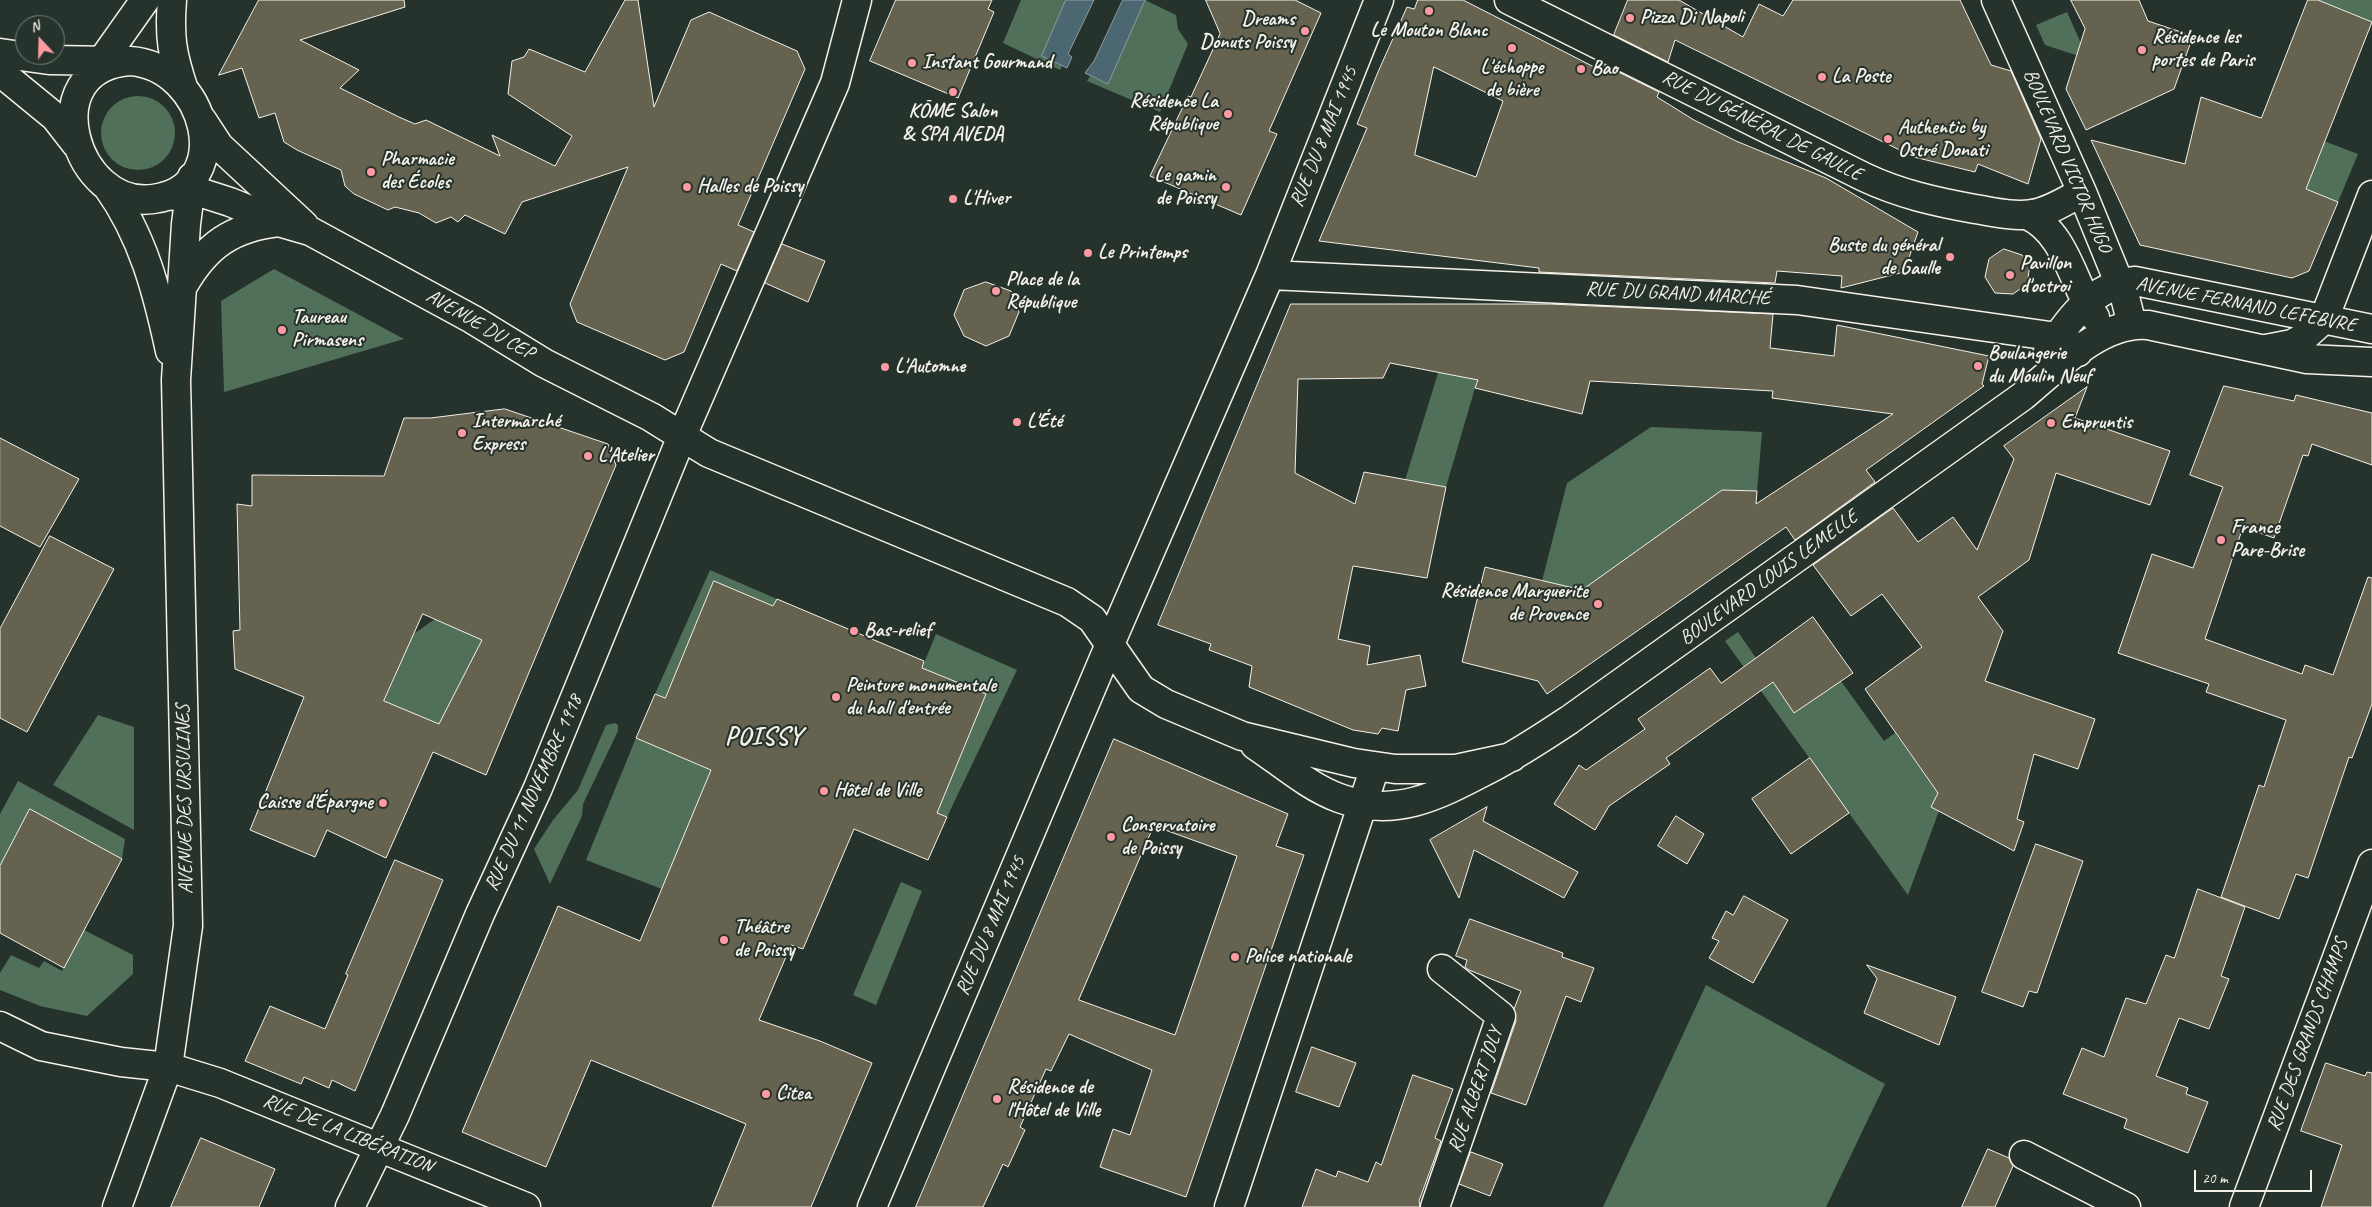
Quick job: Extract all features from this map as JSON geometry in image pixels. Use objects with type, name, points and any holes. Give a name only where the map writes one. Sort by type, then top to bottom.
[{"type":"street","points":[[79,148],[74,133],[73,114],[76,100],[145,0]]},
{"type":"street","points":[[172,0],[170,24],[172,51],[184,91]]},
{"type":"street","points":[[857,0],[835,83],[682,436],[709,453],[1067,602],[1092,618],[1130,675],[1146,692],[1166,704],[1242,736],[1375,767],[1229,1207]]},
{"type":"street","name":"RUE DU 8 MAI 1945","points":[[1270,275],[1379,0]]},
{"type":"street","name":"RUE DU GÉNÉRAL DE GAULLE","points":[[1509,0],[1886,188],[1910,196],[1999,214],[2027,215],[2046,210],[2082,192]]},
{"type":"street","name":"BOULEVARD VICTOR HUGO","points":[[1996,0],[2082,192],[2120,284],[2124,328]]},
{"type":"street","points":[[0,53],[49,60],[130,61],[149,64],[161,69],[175,79],[201,119],[205,145],[199,166],[183,188],[153,199],[132,198],[119,194],[96,175],[59,120],[0,72]]},
{"type":"street","points":[[86,84],[92,77],[108,66],[130,61]]},
{"type":"street","name":"AVENUE DU CEP","points":[[201,119],[219,146],[310,231]]},
{"type":"street","name":"AVENUE DES URSULINES","points":[[107,186],[130,223],[147,262],[158,297],[176,380]]},
{"type":"street","name":"AVENUE DU CEP","points":[[183,188],[211,195],[279,222],[310,231],[472,318],[544,363],[651,417],[682,436]]},
{"type":"street","name":"AVENUE DES URSULINES","points":[[117,1207],[168,1068],[188,926],[176,380],[186,224],[183,188]]},
{"type":"street","points":[[2257,349],[2292,344],[2312,331],[2324,319],[2372,195]]},
{"type":"street","points":[[2027,215],[2039,220],[2052,236],[2086,302],[2098,321],[2124,328]]},
{"type":"street","points":[[183,286],[203,257],[224,239],[257,224],[279,222]]},
{"type":"street","points":[[1110,644],[1270,275]]},
{"type":"street","name":"RUE DU GRAND MARCHÉ","points":[[1270,275],[1797,300],[2067,344]]},
{"type":"street","name":"AVENUE FERNAND LEFEBVRE","points":[[2120,284],[2143,281],[2372,329]]},
{"type":"street","name":"BOULEVARD LOUIS LEMELLE","points":[[1363,805],[1393,806],[1449,791],[1512,757],[1599,699],[2023,396],[2067,344],[2086,302],[2095,295],[2120,284]]},
{"type":"street","points":[[2324,319],[2346,353],[2368,361]]},
{"type":"street","name":"AVENUE FERNAND LEFEBVRE","points":[[2124,328],[2148,325],[2315,360],[2368,361]]},
{"type":"street","name":"BOULEVARD LOUIS LEMELLE","points":[[2067,344],[2093,340],[2124,328]]},
{"type":"street","name":"RUE DU 11 NOVEMBRE 1918","points":[[350,1207],[395,1115],[480,914],[538,788],[682,436]]},
{"type":"street","name":"RUE DU 8 MAI 1945","points":[[872,1207],[1110,644]]},
{"type":"street","points":[[1242,736],[1325,792],[1363,805]]},
{"type":"street","name":"BOULEVARD LOUIS LEMELLE","points":[[1375,767],[1435,770],[1470,767],[1512,757]]},
{"type":"street","name":"RUE DES GRANDS CHAMPS","points":[[2244,1207],[2372,864]]},
{"type":"street","name":"RUE ALBERT JOLY","points":[[1435,1207],[1501,1016],[1442,969]]},
{"type":"street","name":"RUE DE LA LIBÉRATION","points":[[0,1026],[40,1046],[121,1062],[168,1068],[220,1083],[526,1207]]},
{"type":"street","points":[[2024,1155],[2126,1207]]},
{"type":"green space","points":[[1021,0],[1066,0],[1042,56],[1062,66],[1060,70],[1003,43]]},
{"type":"green space","points":[[1145,0],[1176,15],[1178,29],[1188,44],[1160,112],[1087,81],[1090,76],[1108,84]]},
{"type":"green space","points":[[2318,0],[2372,0],[2372,22]]},
{"type":"green space","points":[[2067,12],[2088,59],[2045,45],[2036,25]]},
{"type":"green space","points":[[138,96],[152,99],[164,107],[172,119],[175,133],[172,147],[164,159],[152,167],[138,170],[124,167],[112,159],[104,147],[101,133],[104,119],[112,107],[124,99]]},
{"type":"green space","points":[[2274,122],[2358,154],[2338,202],[2259,170]]},
{"type":"green space","points":[[274,269],[404,339],[224,392],[221,301]]},
{"type":"green space","points":[[1443,357],[1482,364],[1446,487],[1405,480]]},
{"type":"green space","points":[[1651,427],[1762,432],[1757,491],[1722,490],[1530,628],[1567,483]]},
{"type":"green space","points":[[710,570],[777,599],[773,606],[714,581],[665,698],[655,694]]},
{"type":"green space","points":[[435,619],[485,641],[438,754],[385,732],[396,706],[384,701],[406,652],[398,647],[398,645]]},
{"type":"green space","points":[[1738,632],[1794,713],[1841,681],[1884,741],[1895,733],[1943,800],[1908,895],[1725,641]]},
{"type":"green space","points":[[936,634],[1017,670],[947,817],[937,813],[986,694],[922,668]]},
{"type":"green space","points":[[98,715],[134,727],[134,830],[53,785]]},
{"type":"green space","points":[[615,723],[618,725],[618,731],[583,804],[582,816],[550,884],[534,849],[553,820],[578,790],[606,725]]},
{"type":"green space","points":[[636,738],[711,770],[662,889],[586,860]]},
{"type":"green space","points":[[18,781],[125,839],[122,859],[30,809],[0,866],[0,814]]},
{"type":"green space","points":[[901,882],[922,891],[876,1005],[853,995]]},
{"type":"green space","points":[[84,930],[133,955],[133,974],[87,1016],[40,1006],[0,990],[0,973],[11,955],[39,968],[44,961],[62,971]]},
{"type":"green space","points":[[1706,985],[1885,1084],[1826,1207],[1603,1207]]},
{"type":"water","points":[[1066,0],[1094,0],[1068,54],[1072,57],[1067,68],[1042,56]]},
{"type":"water","points":[[1123,0],[1145,0],[1108,84],[1085,73],[1094,61]]},
{"type":"building","points":[[259,0],[404,0],[405,7],[300,40],[359,70],[340,88],[415,124],[426,120],[500,156],[492,135],[555,166],[572,136],[508,94],[512,61],[524,57],[529,49],[585,72],[625,0],[638,0],[654,107],[691,20],[709,12],[797,51],[805,69],[738,225],[754,232],[737,271],[721,264],[684,352],[665,360],[577,322],[570,304],[628,167],[522,202],[505,234],[465,215],[458,222],[451,217],[436,223],[419,213],[395,207],[388,210],[354,194],[345,186],[341,170],[284,142],[275,113],[259,118],[242,68],[219,75]]},
{"type":"building","points":[[896,0],[992,0],[988,9],[994,12],[958,98],[870,61]]},
{"type":"building","name":"Résidence La République","points":[[1206,0],[1295,0],[1321,13],[1269,131],[1277,134],[1241,215],[1150,176],[1188,96],[1191,97],[1220,34]]},
{"type":"building","points":[[1418,0],[1463,0],[1600,70],[1602,64],[1659,92],[1657,97],[1694,120],[1736,141],[1826,178],[1918,232],[1904,272],[1841,288],[1842,276],[1777,271],[1775,283],[1539,272],[1539,268],[1319,241],[1367,128],[1357,124],[1378,72],[1407,7],[1414,9]],"holes":[[[1434,67],[1503,101],[1476,177],[1415,155]]]},
{"type":"building","points":[[1628,0],[1679,0],[1743,37],[1759,4],[1783,16],[1793,0],[1960,0],[1991,65],[2011,71],[2041,139],[2028,184],[1978,164],[1975,172],[1914,157],[1675,40],[1668,62],[1614,35]]},
{"type":"building","points":[[2071,0],[2139,0],[2148,21],[2193,36],[2174,89],[2086,130],[2066,89],[2085,29]]},
{"type":"building","points":[[2308,0],[2318,0],[2372,22],[2306,189],[2338,202],[2309,271],[2292,278],[2140,245],[2091,140],[2185,164],[2201,97],[2261,118]]},
{"type":"building","points":[[782,244],[825,261],[808,302],[765,283]]},
{"type":"building","points":[[2004,249],[2022,255],[2030,265],[2027,284],[2013,294],[1995,293],[1985,277],[1989,259]]},
{"type":"building","points":[[986,282],[1011,291],[1019,312],[1009,336],[986,346],[964,336],[954,315],[964,290]]},
{"type":"building","points":[[1291,304],[1550,304],[1773,314],[1770,348],[1834,356],[1837,325],[1989,356],[1982,384],[1984,386],[1866,470],[1875,482],[1795,540],[1786,527],[1547,694],[1538,681],[1462,662],[1485,567],[1582,590],[1722,490],[1757,491],[1756,504],[1893,414],[1772,398],[1773,391],[1590,381],[1582,414],[1475,388],[1478,380],[1390,363],[1383,378],[1298,379],[1295,473],[1355,504],[1364,472],[1446,487],[1427,578],[1353,566],[1338,639],[1370,646],[1367,665],[1420,655],[1426,686],[1406,690],[1398,731],[1382,728],[1378,734],[1353,730],[1249,687],[1252,666],[1209,650],[1211,644],[1158,625]]},
{"type":"building","points":[[2224,386],[2294,401],[2296,395],[2372,413],[2372,465],[2312,444],[2308,456],[2303,455],[2274,538],[2243,527],[2205,639],[2302,674],[2305,665],[2333,675],[2368,577],[2372,578],[2372,704],[2352,758],[2349,757],[2308,878],[2296,874],[2279,919],[2221,897],[2259,785],[2264,787],[2286,720],[2206,692],[2209,684],[2118,653],[2152,554],[2193,568],[2223,487],[2190,475]]},
{"type":"building","points":[[2087,387],[2075,418],[2170,451],[2150,505],[2056,473],[2029,560],[1978,597],[2003,631],[1985,681],[2095,719],[2078,769],[2034,754],[2017,819],[2024,822],[2014,851],[1931,807],[1938,793],[1865,689],[1922,647],[1882,594],[1851,616],[1813,565],[1893,508],[1918,542],[1953,517],[1977,550],[2014,459],[2004,446]]},
{"type":"building","points":[[505,409],[608,444],[616,465],[486,775],[433,752],[386,858],[327,830],[315,857],[250,830],[304,697],[235,669],[233,631],[240,630],[237,504],[252,506],[252,475],[384,476],[404,418],[430,418]],"holes":[[[423,614],[482,640],[439,724],[384,701]]]},
{"type":"building","points":[[0,438],[79,479],[40,547],[0,526]]},
{"type":"building","points":[[50,536],[114,569],[27,732],[0,718],[0,629]]},
{"type":"building","points":[[714,581],[773,606],[777,599],[924,661],[922,668],[986,694],[937,813],[947,817],[928,860],[854,829],[803,949],[791,945],[759,1020],[820,1041],[872,1063],[811,1207],[712,1207],[746,1124],[591,1060],[546,1167],[462,1132],[558,906],[640,941],[711,770],[636,738],[655,694],[665,698]]},
{"type":"building","points":[[1813,617],[1853,673],[1794,713],[1773,682],[1666,758],[1670,764],[1609,806],[1595,830],[1554,804],[1579,765],[1586,770],[1645,729],[1638,719],[1710,668],[1721,683]]},
{"type":"building","points":[[1114,739],[1288,814],[1276,846],[1304,855],[1186,1197],[1100,1167],[1113,1129],[1130,1135],[1152,1070],[1069,1034],[1051,1071],[1046,1069],[1020,1127],[1025,1130],[1008,1167],[1003,1164],[983,1207],[916,1207]],"holes":[[[1154,826],[1237,856],[1175,1035],[1079,1000]]]},
{"type":"building","points":[[1810,758],[1849,813],[1791,854],[1752,799]]},
{"type":"building","points":[[1487,807],[1483,821],[1578,872],[1564,898],[1474,850],[1459,898],[1430,840]]},
{"type":"building","points":[[30,809],[122,859],[64,968],[0,933],[0,866]]},
{"type":"building","points":[[1676,816],[1704,834],[1687,864],[1658,846]]},
{"type":"building","points":[[2036,844],[2083,861],[2037,993],[2029,991],[2023,1007],[1982,992]]},
{"type":"building","points":[[395,860],[443,880],[355,1091],[332,1080],[329,1088],[304,1077],[301,1084],[245,1061],[270,1006],[325,1029],[348,975],[346,974]]},
{"type":"building","points":[[2198,889],[2245,907],[2221,976],[2229,979],[2209,1029],[2179,1018],[2156,1076],[2188,1088],[2186,1094],[2208,1102],[2188,1153],[2124,1128],[2127,1119],[2063,1094],[2082,1048],[2104,1057],[2126,998],[2146,1004],[2166,955],[2174,958]]},
{"type":"building","points":[[1744,896],[1788,920],[1753,983],[1709,958],[1719,941],[1712,938],[1726,911],[1733,915]]},
{"type":"building","points":[[1470,919],[1563,953],[1562,957],[1594,968],[1581,1002],[1566,996],[1526,1105],[1491,1093],[1516,1021],[1514,1009],[1521,991],[1469,970],[1465,967],[1467,960],[1456,956]]},
{"type":"building","points":[[1867,965],[1956,997],[1939,1045],[1864,1013],[1877,979]]},
{"type":"building","points":[[1312,1047],[1356,1063],[1339,1107],[1296,1092]]},
{"type":"building","points":[[2326,1063],[2365,1076],[2367,1072],[2372,1073],[2372,1207],[2321,1207],[2342,1145],[2301,1131]]},
{"type":"building","points":[[1413,1075],[1453,1089],[1435,1138],[1441,1141],[1419,1201],[1420,1207],[1302,1207],[1316,1169],[1336,1177],[1338,1171],[1368,1182],[1376,1162],[1381,1165]]},
{"type":"building","points":[[201,1138],[275,1169],[259,1207],[171,1207]]},
{"type":"building","points":[[1988,1149],[2009,1158],[2013,1166],[1995,1207],[1962,1207]]},
{"type":"building","points":[[1471,1152],[1503,1164],[1490,1196],[1459,1184]]},
{"type":"place","name":"Le Mouton Blanc","points":[[1429,11]]},
{"type":"place","name":"Pizza Di Napoli","points":[[1630,18]]},
{"type":"place","name":"Dreams Donuts Poissy","points":[[1305,31]]},
{"type":"place","name":"L'échoppe de bière","points":[[1512,48]]},
{"type":"place","name":"Résidence les portes de Paris","points":[[2142,50]]},
{"type":"place","name":"Instant Gourmand","points":[[912,63]]},
{"type":"place","name":"Bao","points":[[1581,69]]},
{"type":"place","name":"La Poste","points":[[1822,77]]},
{"type":"place","name":"KŌME Salon & SPA AVEDA","points":[[953,92]]},
{"type":"place","name":"Résidence La République","points":[[1228,114]]},
{"type":"place","name":"Authentic by Ostré Donati","points":[[1888,139]]},
{"type":"place","name":"Pharmacie des Écoles","points":[[371,172]]},
{"type":"place","name":"Halles de Poissy","points":[[687,187]]},
{"type":"place","name":"Le gamin de Poissy","points":[[1226,187]]},
{"type":"place","name":"L'Hiver","points":[[953,199]]},
{"type":"place","name":"Le Printemps","points":[[1088,253]]},
{"type":"place","name":"Buste du général de Gaulle","points":[[1950,257]]},
{"type":"place","name":"Pavillon d'octroi","points":[[2010,275]]},
{"type":"place","name":"Place de la République","points":[[996,291]]},
{"type":"place","name":"Taureau Pirmasens","points":[[282,330]]},
{"type":"place","name":"Boulangerie du Moulin Neuf","points":[[1978,366]]},
{"type":"place","name":"L'Automne","points":[[885,367]]},
{"type":"place","name":"L'Été","points":[[1017,422]]},
{"type":"place","name":"Empruntis","points":[[2051,423]]},
{"type":"place","name":"Intermarché Express","points":[[462,433]]},
{"type":"place","name":"L'Atelier","points":[[588,456]]},
{"type":"place","name":"France Pare-Brise","points":[[2221,540]]},
{"type":"place","name":"Résidence Marguerite de Provence","points":[[1598,604]]},
{"type":"place","name":"Bas-relief","points":[[854,631]]},
{"type":"place","name":"Peinture monumentale du hall d'entrée","points":[[836,697]]},
{"type":"place","name":"Hôtel de Ville","points":[[824,791]]},
{"type":"place","name":"Caisse d'Épargne","points":[[383,803]]},
{"type":"place","name":"Conservatoire de Poissy","points":[[1111,837]]},
{"type":"place","name":"Théâtre de Poissy","points":[[724,940]]},
{"type":"place","name":"Police nationale","points":[[1235,957]]},
{"type":"place","name":"Citea","points":[[766,1094]]},
{"type":"place","name":"Résidence de l'Hôtel de Ville","points":[[997,1099]]},
{"type":"district","name":"POISSY","points":[[764,737]]}]
